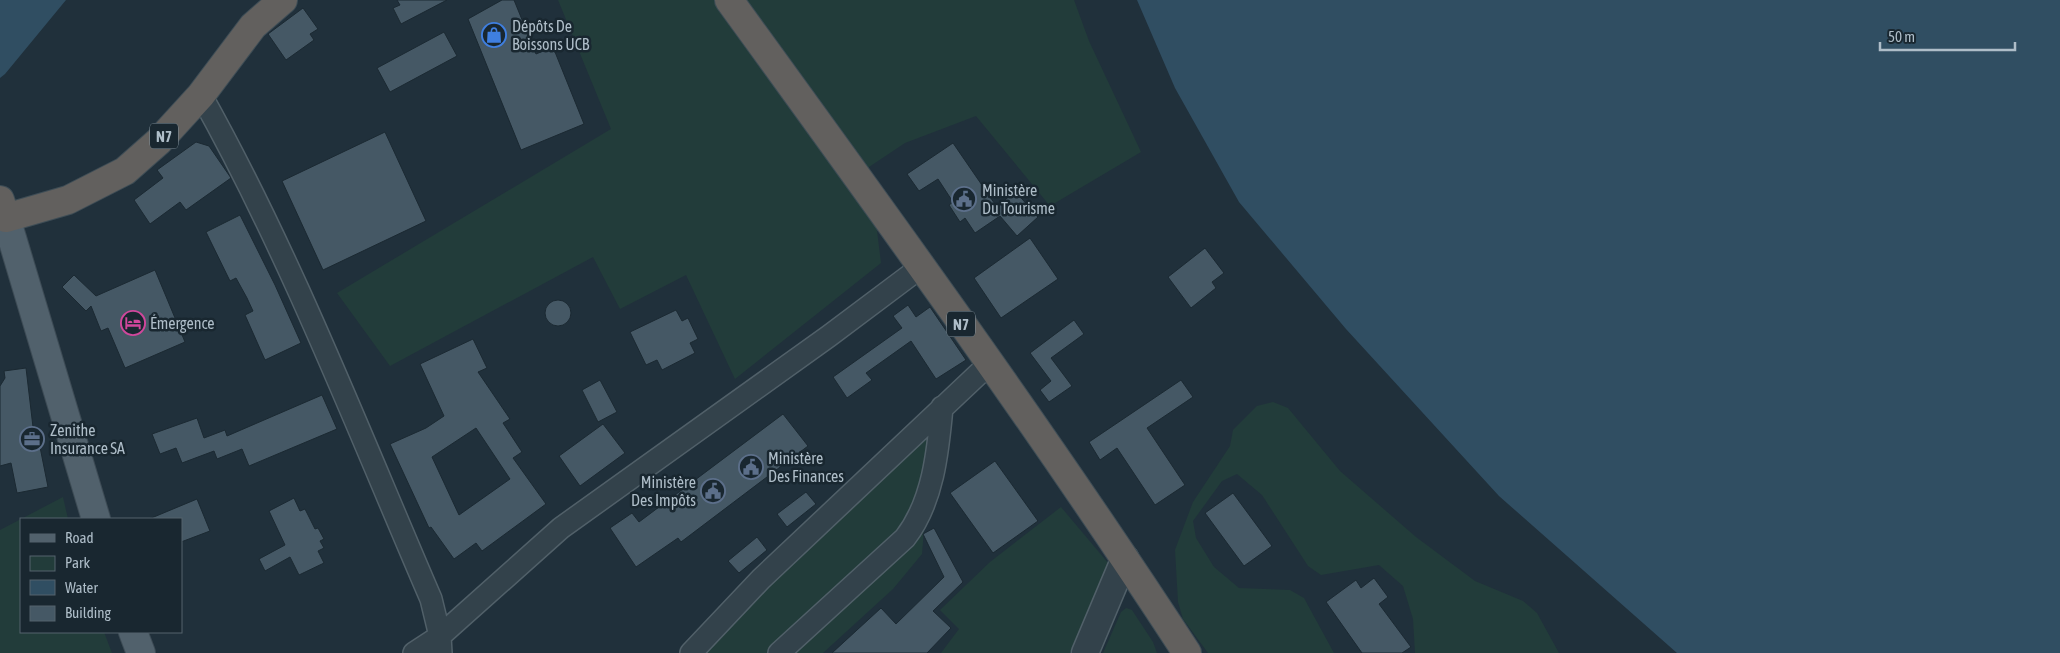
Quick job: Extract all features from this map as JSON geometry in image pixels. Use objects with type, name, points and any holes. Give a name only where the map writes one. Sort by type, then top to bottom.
[{"type":"highway","name":"N7","points":[[2,213],[68,200],[125,171],[159,142],[201,95],[252,26],[283,0]]},
{"type":"highway","name":"N7","points":[[729,0],[921,267],[1125,558],[1187,653]]},
{"type":"main road","points":[[2,213],[96,518]]},
{"type":"main road","points":[[134,633],[141,653]]},
{"type":"street","points":[[201,95],[242,172],[311,320],[431,599],[441,644]]},
{"type":"street","points":[[414,653],[441,644],[561,528],[821,342],[921,267]]},
{"type":"street","points":[[691,653],[761,579],[989,364]]},
{"type":"street","points":[[780,653],[905,538],[914,527],[927,496],[938,450],[942,407]]},
{"type":"street","points":[[1085,653],[1125,558]]},
{"type":"green space","points":[[558,0],[1074,0],[1089,41],[1141,152],[1050,206],[976,116],[905,143],[869,167],[881,263],[735,379],[686,275],[620,309],[593,257],[390,366],[337,293],[611,129]]},
{"type":"green space","points":[[1273,402],[1288,408],[1340,471],[1416,537],[1475,581],[1523,601],[1537,613],[1559,653],[1415,653],[1413,619],[1403,586],[1379,565],[1321,575],[1308,566],[1262,495],[1237,474],[1222,481],[1193,521],[1196,538],[1214,567],[1239,588],[1290,590],[1304,598],[1334,653],[1208,653],[1183,619],[1178,602],[1175,550],[1193,502],[1230,446],[1233,430],[1257,406]]},
{"type":"green space","points":[[943,408],[925,517],[922,554],[893,589],[823,653],[695,653]]},
{"type":"green space","points":[[63,497],[68,518],[23,518]]},
{"type":"green space","points":[[1061,507],[1109,564],[1070,653],[941,653],[959,629],[940,610],[990,562]]},
{"type":"green space","points":[[20,520],[20,633],[104,633],[112,653],[0,653],[0,530]]},
{"type":"green space","points":[[1126,608],[1132,610],[1153,642],[1157,653],[1103,653],[1121,612]]},
{"type":"water","points":[[0,0],[66,0],[0,78]]},
{"type":"water","points":[[1137,0],[2060,0],[2060,653],[1677,653],[1499,496],[1346,329],[1239,202],[1175,88]]},
{"type":"building","points":[[397,0],[447,0],[401,24],[393,8],[400,5]]},
{"type":"building","points":[[502,0],[514,0],[536,54],[553,47],[584,124],[521,150],[468,19]]},
{"type":"building","points":[[303,8],[318,29],[310,34],[314,40],[286,60],[268,34]]},
{"type":"building","points":[[444,32],[457,56],[390,92],[377,68]]},
{"type":"building","points":[[385,132],[426,221],[323,270],[282,181]]},
{"type":"building","points":[[196,142],[209,146],[231,178],[186,210],[180,202],[150,224],[134,200],[163,178],[157,170]]},
{"type":"building","points":[[953,143],[997,207],[1015,191],[1038,217],[1017,236],[1000,216],[975,233],[965,218],[960,222],[949,205],[953,202],[938,179],[919,191],[907,174]]},
{"type":"building","points":[[240,215],[301,343],[265,360],[245,315],[253,311],[236,278],[230,281],[206,232]]},
{"type":"building","points":[[1030,238],[1058,279],[1001,318],[974,278]]},
{"type":"building","points":[[1205,248],[1224,273],[1212,282],[1216,288],[1191,308],[1168,277]]},
{"type":"building","points":[[155,270],[185,342],[125,368],[108,328],[101,331],[91,306],[86,311],[62,287],[74,275],[96,296]]},
{"type":"building","points":[[558,300],[567,304],[571,313],[567,322],[558,326],[549,322],[545,313],[549,304]]},
{"type":"building","points":[[908,305],[916,317],[930,307],[966,360],[936,379],[911,341],[866,373],[872,380],[847,398],[833,377],[902,328],[893,316]]},
{"type":"building","points":[[676,310],[682,321],[688,318],[698,339],[690,343],[695,353],[662,370],[657,360],[646,365],[630,332]]},
{"type":"building","points":[[1074,320],[1084,334],[1051,358],[1072,386],[1049,402],[1040,390],[1051,381],[1030,353]]},
{"type":"building","points":[[473,339],[487,368],[478,372],[510,419],[503,423],[522,452],[513,458],[546,504],[482,551],[476,543],[454,559],[431,527],[429,528],[390,444],[426,428],[444,416],[420,364]],"holes":[[[476,428],[510,479],[459,515],[432,457]]]},
{"type":"building","points":[[26,368],[33,427],[36,427],[48,487],[17,493],[11,463],[0,466],[0,386],[5,378],[4,371]]},
{"type":"building","points":[[600,380],[617,412],[598,422],[582,390]]},
{"type":"building","points":[[1181,380],[1193,397],[1147,428],[1185,485],[1155,505],[1117,448],[1100,460],[1089,442]]},
{"type":"building","points":[[322,395],[337,429],[249,466],[242,449],[217,459],[214,451],[182,463],[176,448],[160,454],[152,434],[197,418],[204,438],[225,430],[227,436]]},
{"type":"building","points":[[783,414],[808,446],[681,542],[678,538],[636,567],[610,528],[632,513],[639,522]]},
{"type":"building","points":[[603,424],[625,453],[580,486],[559,456]]},
{"type":"building","points":[[995,461],[1038,521],[993,553],[950,493]]},
{"type":"building","points":[[806,492],[816,504],[787,527],[777,514]]},
{"type":"building","points":[[1233,493],[1272,546],[1244,566],[1205,513]]},
{"type":"building","points":[[294,498],[300,511],[305,509],[315,529],[318,528],[324,539],[320,541],[324,548],[318,551],[324,563],[299,575],[290,557],[265,571],[259,559],[285,545],[269,511]]},
{"type":"building","points":[[197,499],[210,531],[182,542],[182,518],[151,518]]},
{"type":"building","points":[[934,528],[963,582],[933,611],[951,628],[927,653],[832,653],[881,608],[896,624],[944,577],[923,534]]},
{"type":"building","points":[[757,537],[767,550],[739,573],[728,561]]},
{"type":"building","points":[[1374,578],[1388,597],[1379,604],[1411,647],[1402,653],[1362,653],[1326,602],[1356,580],[1361,588]]},
{"type":"place","name":"Dépôts De Boissons UCB","points":[[494,35]]},
{"type":"place","name":"Ministère Du Tourisme","points":[[964,199]]},
{"type":"place","name":"Émergence","points":[[133,323]]},
{"type":"place","name":"Zenithe Insurance SA","points":[[32,439]]},
{"type":"place","name":"Ministère Des Finances","points":[[751,467]]},
{"type":"place","name":"Ministère Des Impôts","points":[[713,491]]}]
